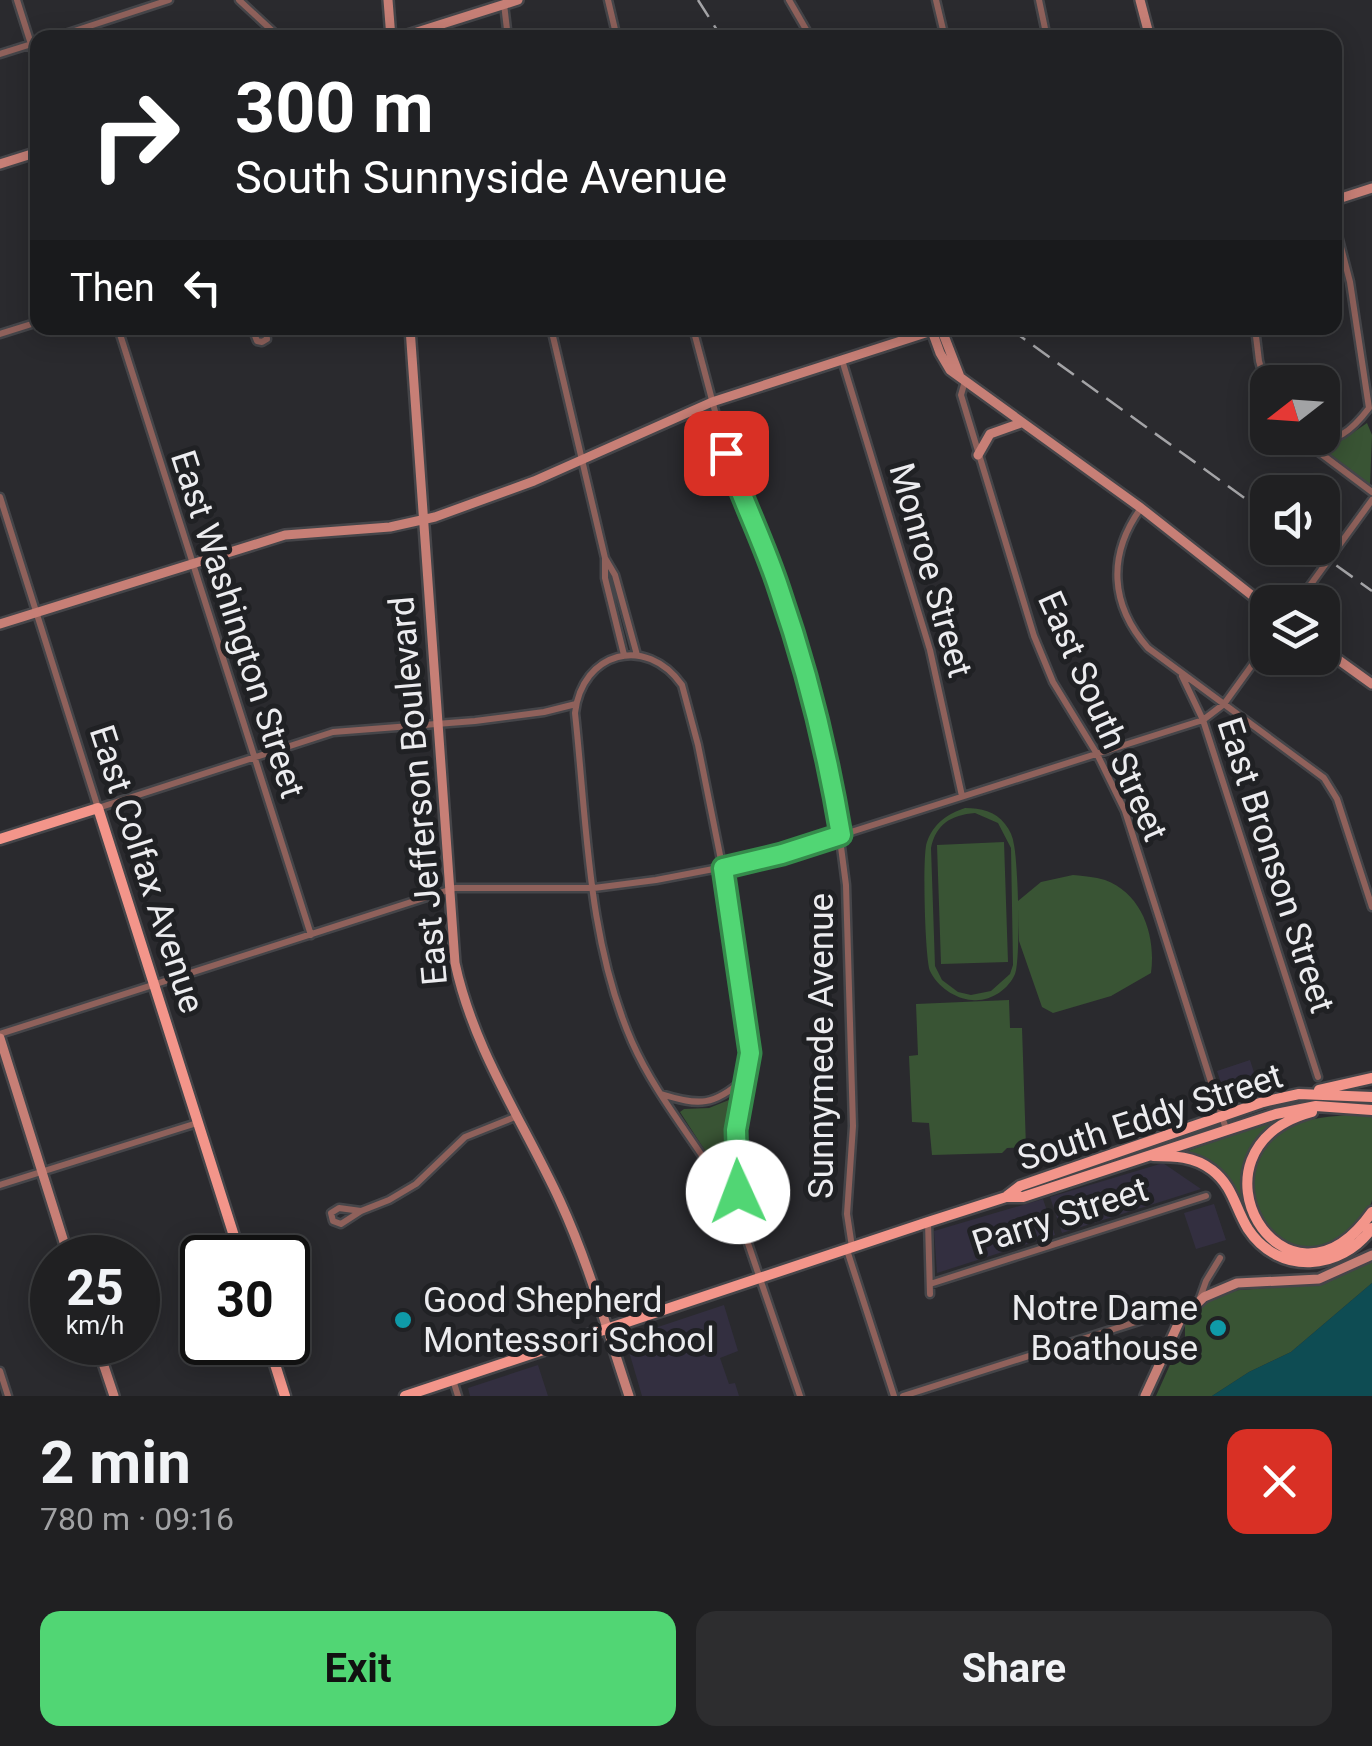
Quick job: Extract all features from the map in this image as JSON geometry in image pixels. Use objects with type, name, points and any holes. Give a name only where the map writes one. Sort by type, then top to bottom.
[{"type":"main road","points":[[0,839],[98,808]]},
{"type":"main road","name":"East Colfax Avenue","points":[[98,808],[234,1235]]},
{"type":"main road","points":[[1298,1094],[1372,1078]]},
{"type":"main road","name":"South Eddy Street","points":[[1006,1197],[1020,1186],[1222,1115],[1298,1094],[1372,1097]]},
{"type":"main road","points":[[1337,1106],[1297,1116],[1265,1138],[1248,1172],[1250,1211],[1271,1240],[1290,1251],[1314,1254],[1351,1239],[1372,1212]]},
{"type":"main road","name":"South Eddy Street","points":[[405,1396],[928,1222],[1006,1197],[1023,1197],[1294,1109],[1337,1106],[1372,1110]]},
{"type":"main road","points":[[1142,1156],[1184,1157],[1213,1171],[1228,1186],[1253,1234],[1270,1250],[1292,1260],[1311,1263],[1341,1256],[1357,1246],[1372,1228]]},
{"type":"main road","points":[[275,1365],[285,1396]]},
{"type":"street","points":[[16,0],[30,34]]},
{"type":"street","points":[[77,30],[169,0]]},
{"type":"street","points":[[239,0],[271,30]]},
{"type":"street","points":[[388,0],[393,30]]},
{"type":"street","points":[[420,30],[518,0]]},
{"type":"street","points":[[608,0],[616,30]]},
{"type":"street","points":[[789,0],[806,30]]},
{"type":"street","points":[[936,0],[942,30]]},
{"type":"street","points":[[1039,0],[1045,30]]},
{"type":"street","points":[[1140,0],[1148,30]]},
{"type":"street","points":[[504,4],[507,30]]},
{"type":"street","points":[[0,54],[30,45]]},
{"type":"street","points":[[0,164],[30,155]]},
{"type":"street","points":[[1342,198],[1372,188]]},
{"type":"street","points":[[1342,251],[1372,418]]},
{"type":"street","points":[[0,334],[30,325]]},
{"type":"street","name":"East Washington Street","points":[[120,335],[310,935]]},
{"type":"street","name":"East Jefferson Boulevard","points":[[411,335],[452,946],[469,1015],[489,1066],[569,1221],[628,1396]]},
{"type":"street","points":[[553,335],[605,558],[615,575],[637,656]]},
{"type":"street","name":"Sunnymede Avenue","points":[[695,335],[736,483],[782,597],[817,712],[841,835],[853,1126],[849,1248],[894,1396]]},
{"type":"street","points":[[0,624],[285,535],[390,527],[424,520],[496,496],[712,402],[919,335]]},
{"type":"street","points":[[938,335],[944,362],[963,379],[1141,508],[1250,595]]},
{"type":"street","points":[[1256,335],[1262,365]]},
{"type":"street","name":"Monroe Street","points":[[842,360],[930,650],[962,796]]},
{"type":"street","name":"East South Street","points":[[963,379],[960,395],[1034,636],[1053,682],[1125,812],[1226,1130]]},
{"type":"street","points":[[1340,438],[1354,428],[1369,408]]},
{"type":"street","points":[[978,455],[990,434],[1022,423]]},
{"type":"street","points":[[1323,455],[1372,492]]},
{"type":"street","name":"East Colfax Avenue","points":[[0,497],[98,808]]},
{"type":"street","points":[[1310,585],[1372,500]]},
{"type":"street","points":[[1141,508],[1124,534],[1116,574],[1120,602],[1136,634],[1148,648],[1324,778],[1337,798],[1372,907]]},
{"type":"street","points":[[605,558],[604,578],[624,655]]},
{"type":"street","points":[[739,1217],[735,1148],[749,1042],[723,868],[686,693],[670,670],[637,656],[624,655],[593,670],[581,686],[576,704],[600,942],[632,1042],[739,1217],[800,1396]]},
{"type":"street","points":[[1340,661],[1372,684]]},
{"type":"street","points":[[63,1235],[0,1036],[448,890],[594,888],[723,868],[782,854],[1204,720],[1224,704],[1250,669]]},
{"type":"street","name":"East Bronson Street","points":[[1180,672],[1204,720],[1318,1076]]},
{"type":"street","points":[[98,808],[340,731],[544,712],[576,704]]},
{"type":"street","points":[[660,1093],[685,1102],[712,1101],[730,1092],[746,1077]]},
{"type":"street","points":[[361,1210],[416,1184],[474,1131],[515,1116]]},
{"type":"street","points":[[0,1185],[198,1122]]},
{"type":"street","name":"Parry Street","points":[[930,1284],[1206,1196]]},
{"type":"street","points":[[928,1222],[930,1294]]},
{"type":"street","points":[[1145,1396],[1184,1315],[1200,1300],[1237,1283],[1318,1279],[1372,1255]]},
{"type":"street","points":[[1200,1300],[1220,1258]]},
{"type":"street","points":[[903,1396],[1158,1315],[1184,1315]]},
{"type":"street","points":[[104,1365],[114,1396]]},
{"type":"street","points":[[0,1371],[8,1396]]},
{"type":"street","points":[[453,1380],[458,1396]]},
{"type":"shaded area","points":[[1250,1060],[1261,1094],[1228,1104],[1217,1071]]},
{"type":"shaded area","points":[[1163,1163],[1201,1189],[1062,1233],[1050,1197]]},
{"type":"shaded area","points":[[1043,1199],[1055,1235],[937,1273],[934,1231]]},
{"type":"shaded area","points":[[1214,1204],[1226,1240],[1196,1249],[1184,1213]]},
{"type":"shaded area","points":[[724,1305],[738,1351],[720,1358],[729,1384],[735,1383],[739,1396],[642,1396],[625,1338]]},
{"type":"shaded area","points":[[538,1365],[548,1396],[470,1396],[468,1388]]},
{"type":"green space","points":[[1367,423],[1372,435],[1370,485],[1331,455],[1340,455],[1340,441]]},
{"type":"green space","points":[[965,808],[997,816],[1010,831],[1018,890],[1015,974],[998,994],[979,1000],[947,991],[933,977],[928,963],[925,850],[937,824]],"holes":[[[975,813],[998,823],[1011,848],[1013,965],[1010,974],[991,991],[971,995],[958,992],[942,980],[935,966],[931,848],[941,827],[959,816]]]},
{"type":"green space","points":[[1004,842],[1008,962],[941,964],[937,845]]},
{"type":"green space","points":[[1073,875],[1105,880],[1129,895],[1138,906],[1149,931],[1151,973],[1111,996],[1053,1013],[1042,1007],[1019,941],[1018,901],[1041,882]]},
{"type":"green space","points":[[1009,1000],[1010,1028],[1022,1028],[1026,1147],[1007,1148],[1002,1153],[932,1155],[929,1123],[912,1122],[909,1056],[918,1055],[916,1004]]},
{"type":"green space","points":[[734,1098],[728,1186],[680,1112],[709,1108]]},
{"type":"green space","points":[[1354,1114],[1372,1116],[1369,1208],[1343,1239],[1333,1244],[1300,1248],[1280,1241],[1265,1226],[1255,1207],[1257,1163],[1268,1143],[1287,1128],[1303,1122]]},
{"type":"green space","points":[[1275,1120],[1259,1136],[1244,1163],[1244,1212],[1234,1189],[1182,1153]]},
{"type":"green space","points":[[1372,1260],[1372,1283],[1291,1352],[1212,1396],[1156,1396],[1173,1358],[1185,1342],[1185,1325],[1199,1305],[1227,1291],[1318,1284]]},
{"type":"water","points":[[1372,1283],[1372,1396],[1212,1396],[1291,1352]]},
{"type":"railway","points":[[698,0],[717,30]]},
{"type":"railway","points":[[1019,335],[1250,502]]},
{"type":"railway","points":[[1336,565],[1372,591]]},
{"type":"place","name":"Good Shepherd Montessori School","points":[[403,1320]]},
{"type":"place","name":"Notre Dame Boathouse","points":[[1218,1328]]},
{"type":"route","points":[[726,453],[778,585],[817,712],[841,835],[723,868],[750,1053],[736,1130],[738,1192]]}]
